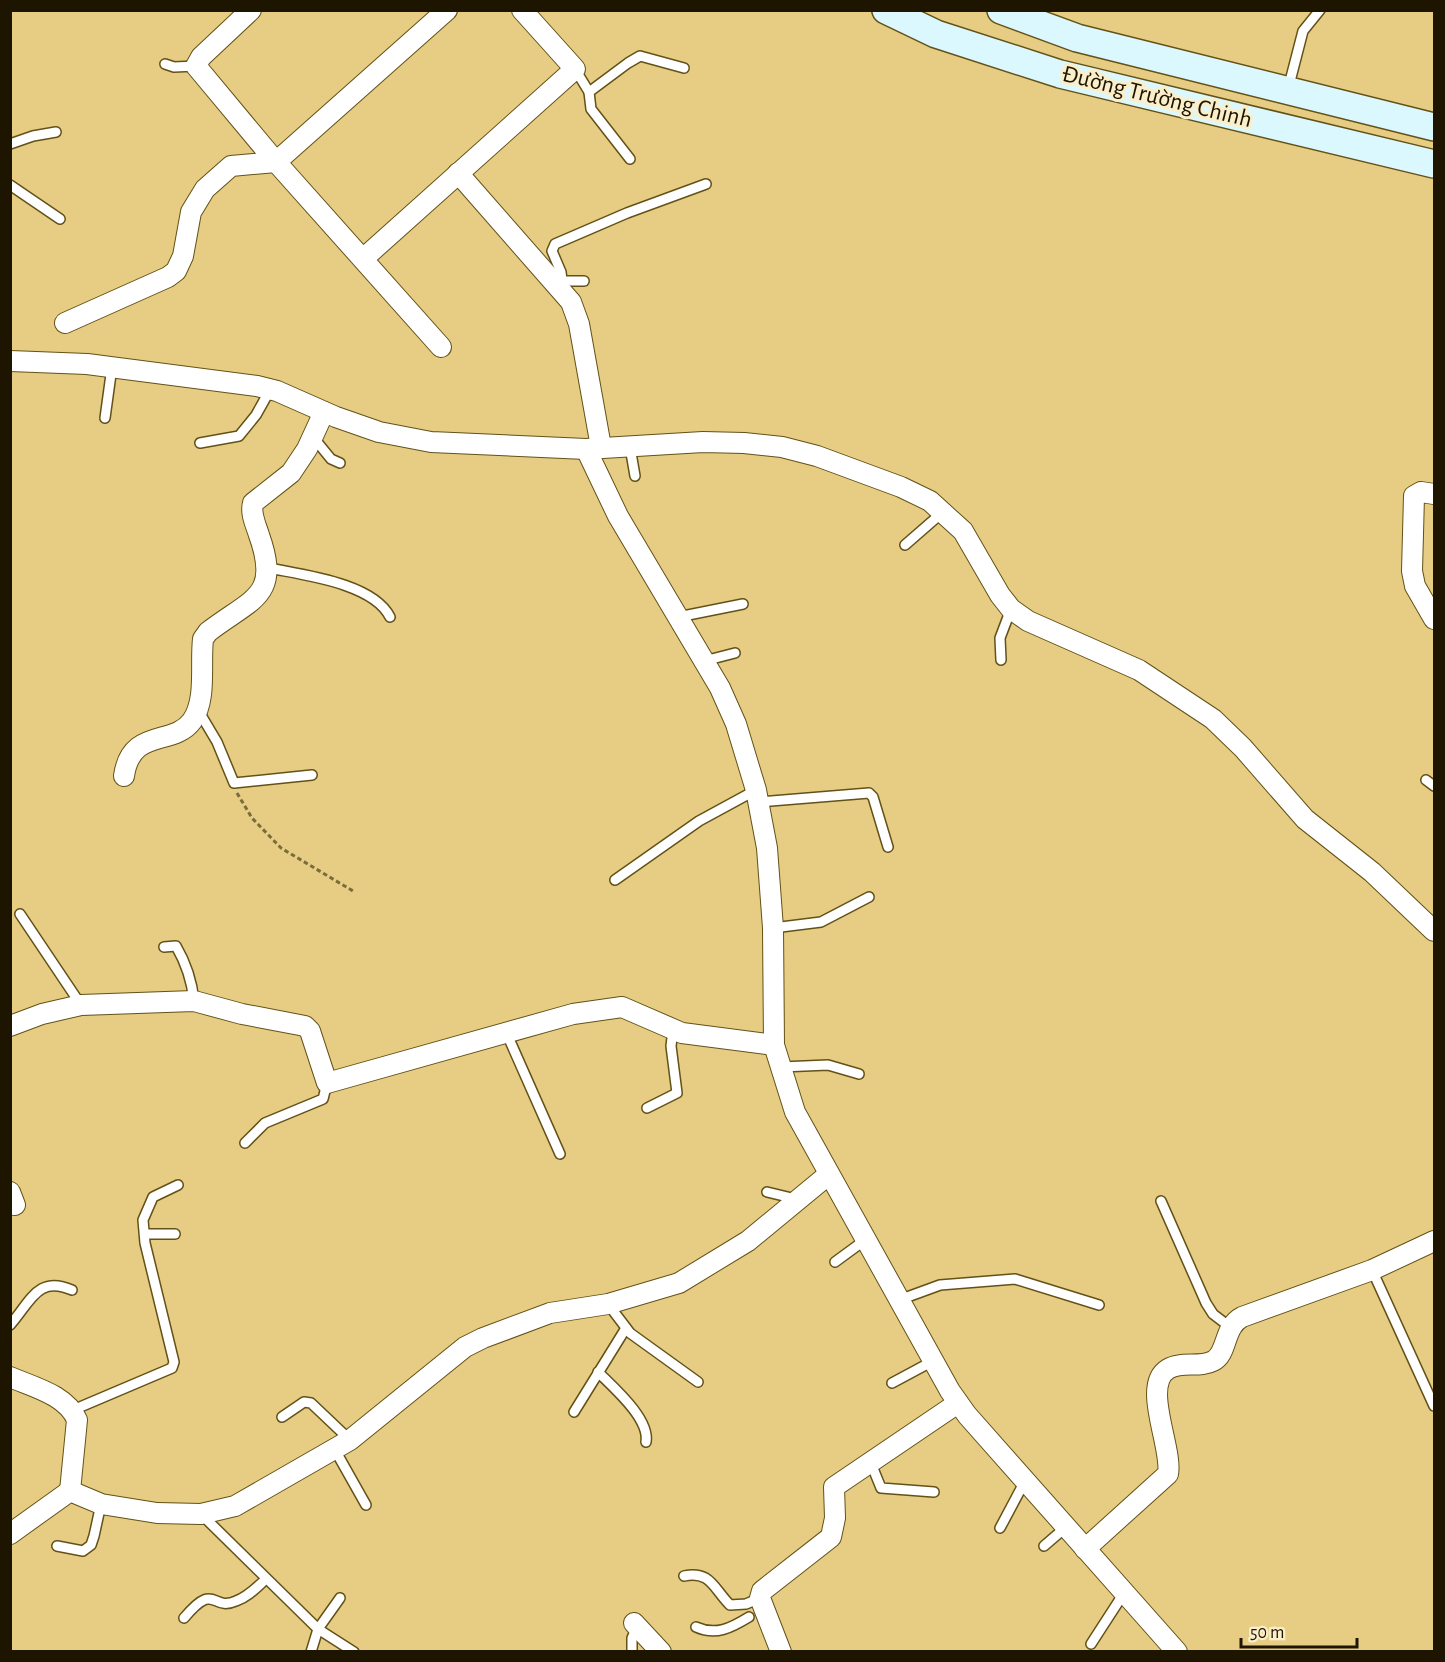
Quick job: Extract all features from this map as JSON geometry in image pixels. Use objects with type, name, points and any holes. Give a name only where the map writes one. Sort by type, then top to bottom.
[{"type":"main road","name":"Đường Trường Chinh","points":[[886,10],[936,34],[1060,74],[1434,164]]},
{"type":"main road","name":"Đường Trường Chinh","points":[[1001,10],[1077,38],[1434,127]]},
{"type":"street","points":[[251,10],[201,57],[196,66],[276,162],[441,346]]},
{"type":"street","points":[[65,323],[168,278],[176,271],[183,256],[191,212],[205,189],[231,166],[276,162],[447,10]]},
{"type":"street","points":[[364,258],[575,69],[522,10]]},
{"type":"street","points":[[458,173],[562,286],[571,302],[579,324],[594,448],[618,516],[704,661],[736,724],[757,796],[766,848],[773,928],[774,1045],[795,1112],[828,1175],[958,1402],[1177,1652]]},
{"type":"street","points":[[10,361],[112,367],[270,390],[379,432],[431,442],[594,448],[703,442],[782,447],[817,456],[902,487],[944,511],[963,531],[1000,595],[1011,609],[1028,621],[1139,670],[1187,700],[1243,748],[1305,819],[1372,872],[1434,930]]},
{"type":"street","points":[[124,776],[130,757],[141,745],[188,726],[201,693],[203,639],[208,632],[261,592],[266,583],[269,568],[253,517],[253,503],[291,473],[313,437],[324,412]]},
{"type":"street","points":[[1434,494],[1421,492],[1414,496],[1412,571],[1419,597],[1434,619]]},
{"type":"street","points":[[10,1026],[42,1014],[81,1005],[194,1001],[242,1014],[305,1026],[310,1031],[327,1083],[583,1011],[613,1006],[632,1009],[673,1030],[774,1045]]},
{"type":"street","points":[[70,1491],[101,1504],[157,1513],[201,1514],[236,1506],[342,1445],[449,1358],[483,1338],[550,1313],[608,1304],[679,1283],[748,1241],[796,1199],[828,1175]]},
{"type":"street","points":[[1085,1549],[1168,1474],[1170,1464],[1160,1419],[1156,1384],[1162,1373],[1170,1367],[1211,1362],[1218,1357],[1230,1327],[1242,1317],[1372,1270],[1434,1241]]},
{"type":"street","points":[[10,1377],[60,1399],[73,1410],[77,1420],[70,1491],[10,1534]]},
{"type":"street","points":[[781,1652],[757,1608],[766,1585],[831,1537],[835,1518],[834,1487],[958,1402]]},
{"type":"street","points":[[636,1625],[661,1652]]},
{"type":"lane","points":[[1288,91],[1303,31],[1320,10]]},
{"type":"lane","points":[[589,92],[640,56],[684,68]]},
{"type":"lane","points":[[165,64],[174,68],[196,66]]},
{"type":"lane","points":[[575,69],[589,92],[591,109],[630,159]]},
{"type":"lane","points":[[10,144],[33,136],[56,132]]},
{"type":"lane","points":[[584,282],[562,286],[552,251],[555,243],[705,184]]},
{"type":"lane","points":[[10,185],[60,219]]},
{"type":"lane","points":[[105,418],[112,367]]},
{"type":"lane","points":[[200,443],[239,436],[256,415],[270,390]]},
{"type":"lane","points":[[313,437],[331,459],[340,463]]},
{"type":"lane","points":[[630,447],[635,476]]},
{"type":"lane","points":[[905,545],[944,511]]},
{"type":"lane","points":[[269,568],[340,583],[382,605],[390,617]]},
{"type":"lane","points":[[678,617],[743,604]]},
{"type":"lane","points":[[1001,660],[1000,638],[1011,609]]},
{"type":"lane","points":[[704,661],[735,653]]},
{"type":"lane","points":[[197,708],[217,742],[234,783],[312,775]]},
{"type":"lane","points":[[1426,780],[1434,786]]},
{"type":"lane","points":[[615,880],[699,821],[757,796],[868,794],[873,797],[888,847]]},
{"type":"lane","points":[[773,928],[821,922],[869,897]]},
{"type":"lane","points":[[20,914],[81,1005]]},
{"type":"lane","points":[[164,946],[176,946],[192,985],[194,1001]]},
{"type":"lane","points":[[647,1108],[677,1093],[671,1046],[673,1030]]},
{"type":"lane","points":[[506,1032],[560,1154]]},
{"type":"lane","points":[[781,1067],[828,1065],[859,1074]]},
{"type":"lane","points":[[245,1143],[265,1123],[323,1099],[327,1083]]},
{"type":"lane","points":[[73,1410],[172,1368],[174,1362],[143,1220],[153,1197],[178,1185]]},
{"type":"lane","points":[[767,1192],[796,1199]]},
{"type":"lane","points":[[1161,1201],[1206,1303],[1213,1314],[1230,1327]]},
{"type":"lane","points":[[145,1234],[175,1234]]},
{"type":"lane","points":[[835,1262],[865,1240]]},
{"type":"lane","points":[[1372,1270],[1434,1406]]},
{"type":"lane","points":[[899,1300],[940,1285],[1015,1279],[1099,1305]]},
{"type":"lane","points":[[10,1325],[36,1293],[47,1285],[57,1283],[72,1290]]},
{"type":"lane","points":[[608,1304],[626,1328],[698,1382]]},
{"type":"lane","points":[[574,1412],[626,1328]]},
{"type":"lane","points":[[892,1383],[933,1361]]},
{"type":"lane","points":[[598,1372],[641,1421],[647,1431],[646,1442]]},
{"type":"lane","points":[[282,1417],[304,1402],[311,1403],[342,1445],[366,1505]]},
{"type":"lane","points":[[870,1461],[881,1488],[934,1492]]},
{"type":"lane","points":[[1000,1528],[1025,1481]]},
{"type":"lane","points":[[57,1546],[83,1551],[90,1545],[101,1504]]},
{"type":"lane","points":[[201,1514],[318,1629],[354,1652]]},
{"type":"lane","points":[[1044,1546],[1066,1527]]},
{"type":"lane","points":[[684,1576],[693,1574],[706,1576],[730,1605],[746,1604],[757,1608]]},
{"type":"lane","points":[[184,1618],[204,1599],[211,1598],[224,1603],[236,1602],[266,1579]]},
{"type":"lane","points":[[1091,1644],[1124,1593]]},
{"type":"lane","points":[[311,1652],[318,1629],[340,1598]]},
{"type":"lane","points":[[696,1628],[707,1632],[732,1628],[757,1608]]},
{"type":"lane","points":[[632,1652],[632,1638],[636,1625]]},
{"type":"path","points":[[234,783],[252,818],[281,848],[353,891]]}]
